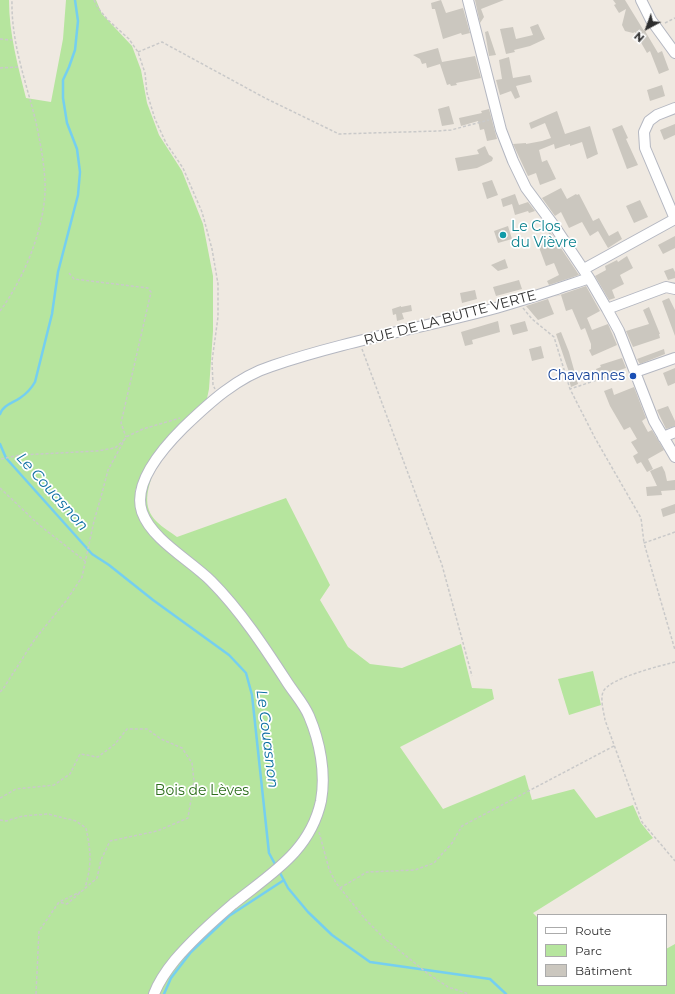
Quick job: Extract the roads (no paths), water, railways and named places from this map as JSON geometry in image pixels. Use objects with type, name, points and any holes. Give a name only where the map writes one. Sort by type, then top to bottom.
[{"type":"street","points":[[468,0],[498,118],[513,161],[526,188],[556,227],[607,309],[619,331],[654,421],[675,457]]},
{"type":"street","points":[[641,0],[651,20],[675,53]]},
{"type":"street","points":[[675,108],[656,115],[649,121],[644,132],[645,148],[675,219]]},
{"type":"street","name":"RUE DE LA BUTTE VERTE","points":[[154,994],[159,981],[182,952],[213,922],[283,865],[298,850],[307,836],[316,816],[321,799],[323,778],[319,748],[308,714],[278,669],[236,610],[211,582],[191,562],[167,546],[150,527],[141,511],[141,492],[149,471],[169,442],[219,396],[251,374],[310,354],[359,341],[452,320],[518,302],[586,273],[675,219]]},
{"type":"street","points":[[607,309],[666,286],[675,289]]},
{"type":"street","points":[[634,370],[675,358]]},
{"type":"street","points":[[663,437],[675,432]]},
{"type":"waterway","name":"Le Couasnon","points":[[0,414],[6,406],[26,393],[35,382],[52,314],[58,272],[78,195],[80,172],[77,149],[67,123],[63,98],[63,80],[75,50],[78,21],[75,0]]},
{"type":"waterway","name":"Le Couasnon","points":[[0,444],[6,458],[92,554],[109,565],[153,600],[229,655],[246,673],[252,695],[269,853],[276,866]]},
{"type":"waterway","name":"Le Couasnon","points":[[279,871],[288,888],[308,912],[332,935],[370,962],[490,979],[506,994]]},
{"type":"waterway","points":[[164,994],[171,978],[191,952],[229,916],[284,880]]},
{"type":"place","name":"Le Clos du Vièvre","points":[[503,235]]},
{"type":"place","name":"Chavannes","points":[[633,376]]},
{"type":"park label","name":"Bois de Lèves","points":[[202,791]]}]
